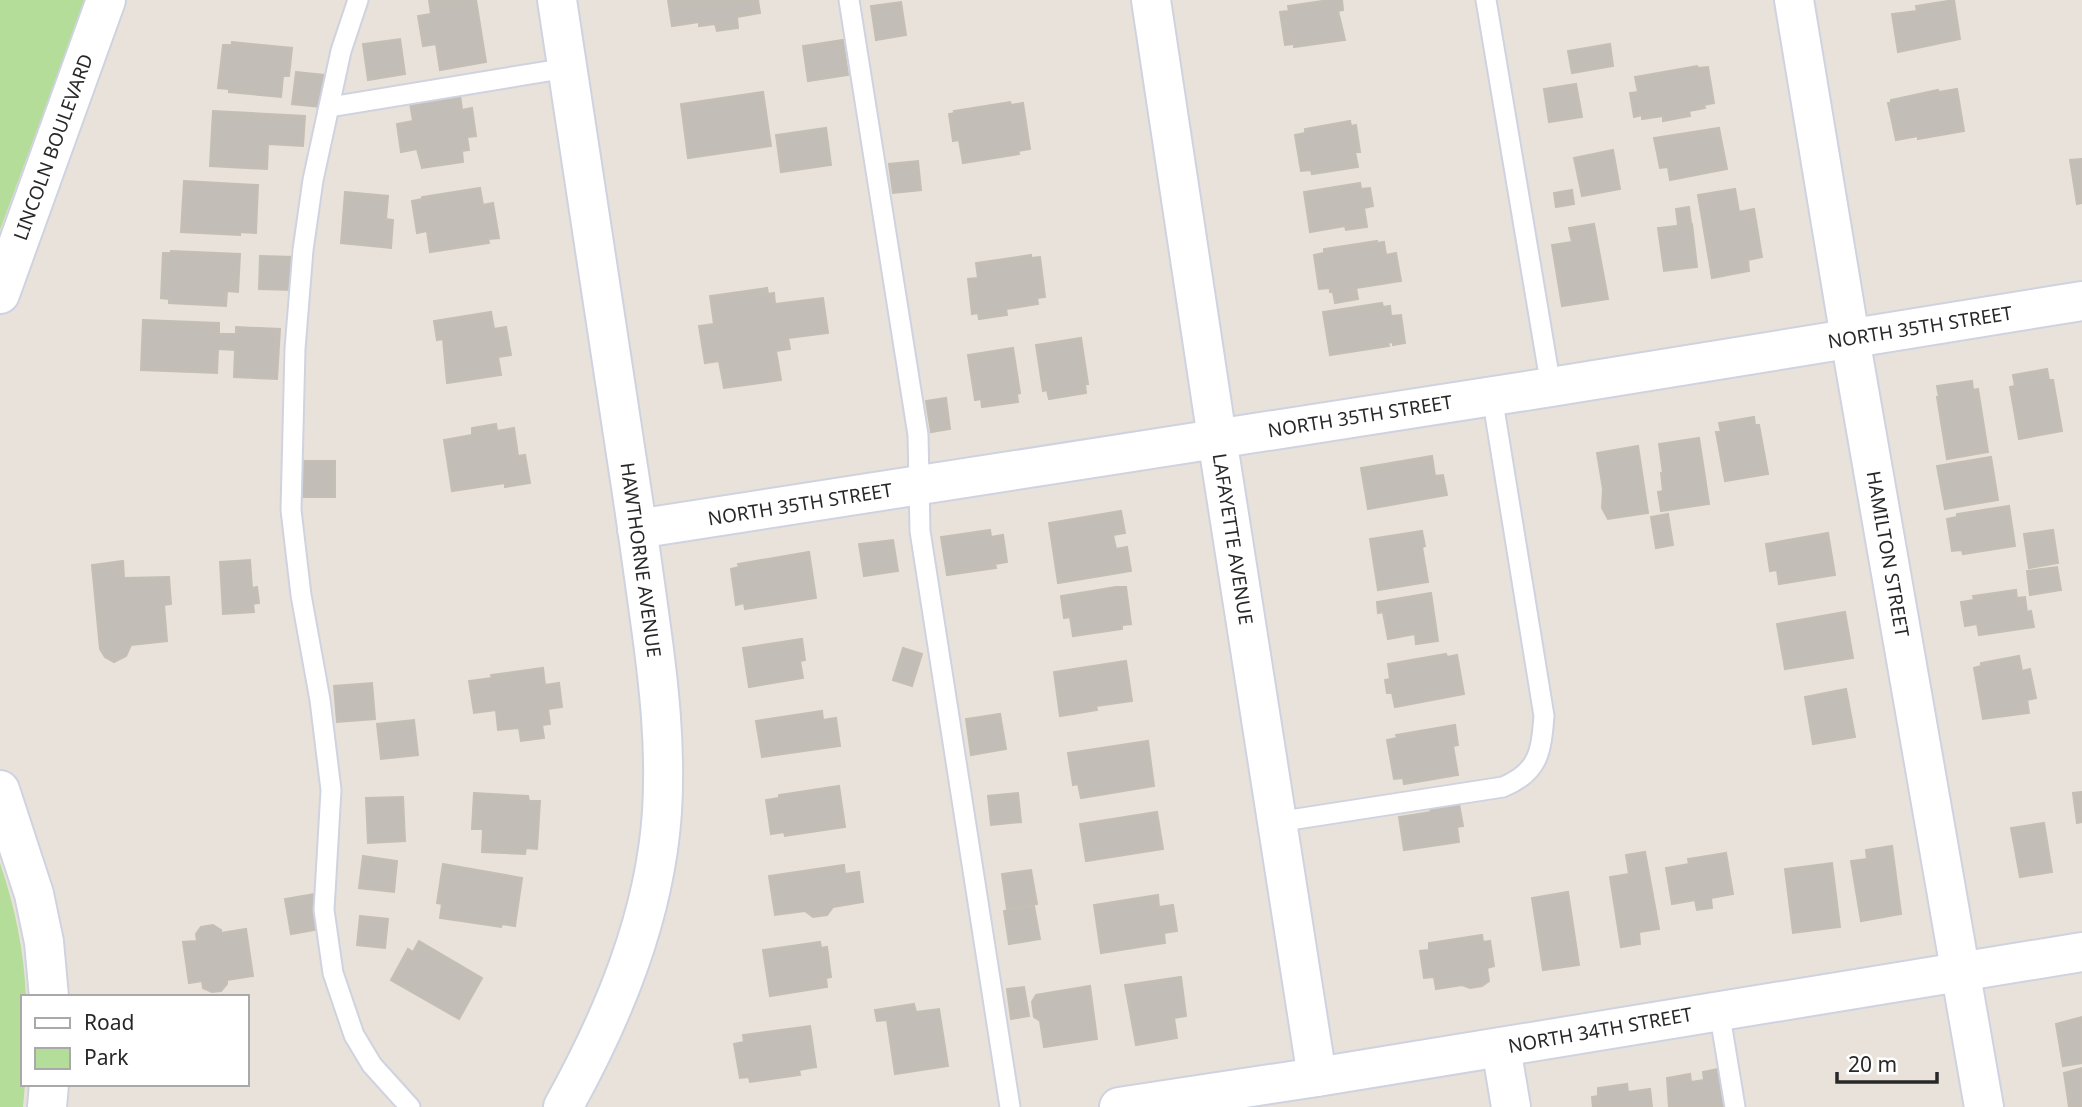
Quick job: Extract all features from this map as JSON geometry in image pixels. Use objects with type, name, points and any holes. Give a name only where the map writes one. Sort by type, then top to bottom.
[{"type":"street","name":"LINCOLN BOULEVARD","points":[[0,294],[106,0]]},
{"type":"street","name":"HAWTHORNE AVENUE","points":[[557,0],[637,529],[664,745],[662,814],[652,884],[630,964],[600,1038],[563,1107]]},
{"type":"street","name":"LAFAYETTE AVENUE","points":[[1151,0],[1277,822],[1296,1088]]},
{"type":"street","name":"HAMILTON STREET","points":[[1794,0],[1984,1107]]},
{"type":"street","name":"NORTH 35TH STREET","points":[[637,529],[1551,387],[2082,301]]},
{"type":"street","points":[[0,790],[34,894],[44,942],[48,995]]},
{"type":"street","name":"NORTH 34TH STREET","points":[[1119,1107],[1296,1088],[1502,1047],[2082,952]]},
{"type":"street","points":[[1502,1047],[1511,1107]]},
{"type":"street","points":[[47,1107],[49,1086]]},
{"type":"lane","points":[[358,0],[341,51],[313,180],[303,250],[295,349],[291,510],[301,595],[320,701],[331,790],[324,910],[333,973],[354,1035],[372,1065],[410,1107]]},
{"type":"lane","points":[[849,0],[918,435],[920,531],[1010,1107]]},
{"type":"lane","points":[[1486,0],[1551,387]]},
{"type":"lane","points":[[330,107],[567,68]]},
{"type":"lane","points":[[1277,822],[1503,787],[1530,771],[1538,757],[1544,716],[1492,396]]},
{"type":"lane","points":[[1718,1010],[1735,1107]]},
{"type":"green space","points":[[0,0],[85,0],[0,230]]},
{"type":"green space","points":[[0,863],[18,929],[26,995],[21,995],[21,1086],[25,1086],[23,1107],[0,1107]]},
{"type":"building","points":[[429,0],[476,0],[486,62],[440,70],[436,44],[423,46],[418,16],[431,14]]},
{"type":"building","points":[[668,0],[758,0],[760,13],[737,17],[738,28],[717,31],[715,24],[699,26],[699,22],[672,26]]},
{"type":"building","points":[[1342,0],[1343,10],[1338,11],[1345,40],[1294,47],[1294,44],[1285,45],[1280,12],[1289,11],[1288,6]]},
{"type":"building","points":[[1954,0],[1960,39],[1898,52],[1892,14],[1917,11],[1916,6]]},
{"type":"building","points":[[901,2],[906,35],[876,40],[871,6]]},
{"type":"building","points":[[400,39],[405,74],[368,80],[363,44]]},
{"type":"building","points":[[843,40],[848,75],[808,81],[803,46]]},
{"type":"building","points":[[232,42],[292,48],[289,76],[283,76],[281,97],[229,92],[229,89],[218,88],[223,45],[232,45]]},
{"type":"building","points":[[1610,44],[1613,66],[1572,73],[1568,51]]},
{"type":"building","points":[[1697,66],[1708,67],[1714,103],[1689,111],[1690,116],[1663,121],[1663,116],[1642,119],[1642,115],[1634,117],[1630,93],[1638,92],[1635,77]]},
{"type":"building","points":[[296,72],[324,75],[321,107],[292,104]]},
{"type":"building","points":[[1576,84],[1582,117],[1549,122],[1544,89]]},
{"type":"building","points":[[1957,89],[1964,131],[1896,140],[1888,103],[1891,103],[1891,100],[1938,90]]},
{"type":"building","points":[[763,92],[771,146],[688,158],[681,104]]},
{"type":"building","points":[[460,95],[462,110],[472,108],[476,136],[467,137],[469,150],[462,151],[463,162],[422,168],[417,149],[401,152],[397,124],[413,121],[410,103]]},
{"type":"building","points":[[1010,102],[1011,105],[1023,103],[1030,149],[1018,151],[1019,154],[963,163],[959,140],[953,141],[949,114]]},
{"type":"building","points":[[213,111],[305,116],[303,146],[268,144],[267,169],[210,166]]},
{"type":"building","points":[[1350,121],[1351,126],[1356,125],[1360,152],[1355,152],[1358,167],[1312,174],[1311,170],[1301,171],[1295,135],[1305,133],[1305,129]]},
{"type":"building","points":[[826,128],[831,165],[781,172],[776,135]]},
{"type":"building","points":[[1719,128],[1727,169],[1670,180],[1668,167],[1660,168],[1654,138]]},
{"type":"building","points":[[1613,150],[1620,189],[1582,196],[1574,158]]},
{"type":"building","points":[[2082,159],[2082,203],[2077,204],[2070,160]]},
{"type":"building","points":[[918,161],[921,190],[893,193],[889,164]]},
{"type":"building","points":[[184,181],[258,185],[256,233],[240,232],[240,235],[181,232]]},
{"type":"building","points":[[1360,183],[1361,189],[1370,188],[1373,206],[1364,208],[1367,227],[1346,230],[1345,226],[1310,232],[1304,192]]},
{"type":"building","points":[[480,188],[483,205],[493,203],[499,238],[488,239],[489,243],[430,252],[427,231],[417,233],[412,201]]},
{"type":"building","points":[[1735,189],[1739,212],[1754,209],[1762,257],[1748,260],[1749,271],[1712,278],[1698,195]]},
{"type":"building","points":[[1572,190],[1574,204],[1556,207],[1554,193]]},
{"type":"building","points":[[345,192],[388,196],[386,219],[393,220],[391,248],[341,243]]},
{"type":"building","points":[[1689,207],[1691,223],[1678,225],[1676,209]]},
{"type":"building","points":[[1594,224],[1608,299],[1562,306],[1552,245],[1572,242],[1569,228]]},
{"type":"building","points":[[1692,224],[1697,267],[1664,271],[1658,228]]},
{"type":"building","points":[[1384,242],[1386,255],[1396,253],[1401,281],[1356,288],[1358,299],[1335,303],[1330,288],[1319,289],[1314,255],[1324,253],[1324,249]]},
{"type":"building","points":[[171,251],[240,254],[238,292],[227,291],[226,306],[169,303],[169,299],[161,298],[163,253]]},
{"type":"building","points":[[1031,255],[1031,258],[1040,257],[1045,297],[1037,298],[1038,304],[1006,309],[1007,315],[979,319],[978,313],[972,314],[968,279],[978,278],[976,263]]},
{"type":"building","points":[[260,256],[295,257],[294,290],[259,289]]},
{"type":"building","points":[[767,288],[768,294],[774,293],[775,304],[823,298],[828,333],[788,338],[790,349],[776,351],[781,380],[724,388],[719,361],[705,363],[699,326],[714,324],[710,296]]},
{"type":"building","points":[[1382,303],[1383,307],[1390,306],[1391,316],[1401,315],[1405,343],[1393,345],[1393,342],[1388,343],[1389,346],[1330,355],[1323,312]]},
{"type":"building","points":[[491,312],[494,329],[506,327],[511,355],[498,357],[501,375],[447,383],[443,339],[437,340],[434,321]]},
{"type":"building","points":[[143,320],[219,323],[219,334],[236,334],[236,327],[280,329],[277,379],[234,377],[235,350],[218,349],[217,373],[141,370]]},
{"type":"building","points":[[1081,338],[1088,384],[1085,384],[1086,393],[1049,399],[1047,390],[1043,391],[1036,345]]},
{"type":"building","points":[[1013,348],[1020,393],[1017,394],[1018,402],[982,407],[981,399],[975,400],[968,355]]},
{"type":"building","points":[[2047,369],[2049,380],[2053,380],[2062,431],[2019,439],[2010,387],[2015,386],[2013,375]]},
{"type":"building","points":[[1972,381],[1973,390],[1978,389],[1988,452],[1947,459],[1937,386]]},
{"type":"building","points":[[946,398],[950,429],[931,432],[926,401]]},
{"type":"building","points":[[1754,417],[1755,425],[1759,425],[1768,474],[1725,481],[1716,432],[1721,432],[1719,423]]},
{"type":"building","points":[[496,424],[497,431],[514,428],[518,456],[525,455],[530,483],[505,487],[505,483],[452,491],[444,440],[472,435],[472,428]]},
{"type":"building","points":[[1699,438],[1709,504],[1661,511],[1658,492],[1663,491],[1663,473],[1659,444]]},
{"type":"building","points":[[1638,446],[1648,513],[1608,519],[1602,508],[1603,489],[1597,453]]},
{"type":"building","points":[[1432,456],[1435,476],[1443,475],[1447,495],[1368,509],[1361,468]]},
{"type":"building","points":[[1991,457],[1998,500],[1945,509],[1937,466]]},
{"type":"building","points":[[301,461],[335,461],[335,497],[301,497]]},
{"type":"building","points":[[2009,506],[2015,546],[1963,554],[1962,550],[1952,551],[1947,519],[1957,517],[1957,514]]},
{"type":"building","points":[[1121,511],[1125,533],[1113,535],[1116,549],[1127,547],[1131,571],[1058,583],[1049,523]]},
{"type":"building","points":[[1668,514],[1673,545],[1656,548],[1651,517]]},
{"type":"building","points":[[990,530],[991,537],[1003,535],[1007,562],[995,564],[996,568],[947,575],[941,537]]},
{"type":"building","points":[[2053,530],[2058,563],[2029,568],[2024,534]]},
{"type":"building","points":[[1422,531],[1428,582],[1378,590],[1370,539]]},
{"type":"building","points":[[1828,533],[1835,575],[1779,584],[1777,570],[1770,571],[1766,544]]},
{"type":"building","points":[[893,540],[898,571],[864,576],[859,544]]},
{"type":"building","points":[[809,552],[816,598],[745,609],[744,603],[736,605],[731,569],[739,567],[738,564]]},
{"type":"building","points":[[250,560],[252,588],[257,587],[259,603],[253,604],[254,612],[223,614],[220,562]]},
{"type":"building","points":[[123,561],[124,578],[169,577],[171,604],[164,605],[167,641],[131,645],[126,656],[114,662],[105,657],[100,649],[92,565]]},
{"type":"building","points":[[2057,567],[2061,590],[2030,595],[2027,571]]},
{"type":"building","points":[[1126,587],[1131,624],[1122,625],[1122,629],[1073,636],[1070,617],[1064,618],[1061,596]]},
{"type":"building","points":[[2016,590],[2017,598],[2025,597],[2027,612],[2031,611],[2034,627],[1979,635],[1977,624],[1965,626],[1961,602],[1974,600],[1973,596]]},
{"type":"building","points":[[1431,593],[1438,641],[1416,644],[1415,634],[1388,639],[1383,612],[1378,613],[1377,602]]},
{"type":"building","points":[[1845,612],[1853,658],[1785,669],[1777,624]]},
{"type":"building","points":[[802,639],[805,660],[800,661],[803,678],[749,687],[743,648]]},
{"type":"building","points":[[903,648],[922,654],[912,686],[893,680]]},
{"type":"building","points":[[1446,654],[1447,657],[1457,655],[1464,694],[1395,707],[1392,693],[1387,693],[1385,680],[1390,679],[1388,664]]},
{"type":"building","points":[[2019,656],[2022,671],[2030,669],[2036,698],[2027,700],[2029,713],[1983,719],[1974,668],[1981,666],[1981,663]]},
{"type":"building","points":[[1126,661],[1132,701],[1096,706],[1097,710],[1060,716],[1054,672]]},
{"type":"building","points":[[543,668],[545,685],[559,683],[562,707],[548,709],[550,724],[542,725],[544,738],[521,741],[519,728],[498,730],[496,710],[474,713],[469,681],[492,678],[491,675]]},
{"type":"building","points":[[372,683],[375,719],[337,722],[334,686]]},
{"type":"building","points":[[1846,689],[1855,737],[1813,744],[1805,697]]},
{"type":"building","points":[[822,711],[823,720],[836,718],[840,746],[762,757],[756,721]]},
{"type":"building","points":[[1000,714],[1006,749],[971,755],[966,719]]},
{"type":"building","points":[[414,720],[418,755],[381,759],[377,724]]},
{"type":"building","points":[[1455,725],[1458,745],[1453,746],[1458,775],[1404,784],[1403,778],[1394,779],[1387,740],[1397,738],[1396,735]]},
{"type":"building","points":[[1148,741],[1154,786],[1081,798],[1078,784],[1073,785],[1068,753]]},
{"type":"building","points":[[839,786],[845,827],[785,836],[784,832],[771,834],[766,800],[779,798],[779,795]]},
{"type":"building","points":[[2082,792],[2082,822],[2077,823],[2073,793]]},
{"type":"building","points":[[474,793],[528,796],[529,801],[540,801],[537,849],[526,848],[525,854],[482,852],[483,829],[472,829]]},
{"type":"building","points":[[1018,793],[1021,822],[991,825],[988,796]]},
{"type":"building","points":[[403,797],[405,841],[368,843],[366,798]]},
{"type":"building","points":[[1459,804],[1463,826],[1457,827],[1459,842],[1404,850],[1399,817],[1431,812],[1430,808]]},
{"type":"building","points":[[1157,812],[1163,849],[1086,861],[1080,824]]},
{"type":"building","points":[[2044,823],[2052,872],[2020,877],[2011,828]]},
{"type":"building","points":[[1892,846],[1901,914],[1861,921],[1851,861],[1867,859],[1866,850]]},
{"type":"building","points":[[1645,852],[1659,929],[1639,932],[1640,944],[1621,947],[1610,877],[1629,874],[1626,855]]},
{"type":"building","points":[[1726,853],[1733,894],[1711,898],[1712,908],[1697,910],[1695,900],[1672,904],[1666,868],[1689,864],[1688,859]]},
{"type":"building","points":[[363,856],[397,861],[394,892],[359,888]]},
{"type":"building","points":[[1832,863],[1840,927],[1793,933],[1785,869]]},
{"type":"building","points":[[443,864],[522,878],[515,926],[502,924],[501,927],[440,918],[442,904],[437,903]]},
{"type":"building","points":[[844,865],[845,874],[859,872],[863,902],[833,907],[827,915],[813,917],[805,911],[775,915],[769,876]]},
{"type":"building","points":[[1031,870],[1037,904],[1007,909],[1002,874]]},
{"type":"building","points":[[1568,892],[1579,965],[1543,970],[1532,898]]},
{"type":"building","points":[[315,894],[320,929],[291,934],[285,899]]},
{"type":"building","points":[[1158,895],[1159,907],[1173,905],[1177,931],[1164,933],[1165,943],[1101,953],[1094,905]]},
{"type":"building","points":[[1034,906],[1040,939],[1009,944],[1004,911]]},
{"type":"building","points":[[360,916],[388,919],[385,948],[357,945]]},
{"type":"building","points":[[213,925],[221,930],[221,933],[246,929],[253,976],[227,980],[221,991],[212,992],[203,988],[202,981],[189,983],[183,942],[197,941],[196,934],[201,927]]},
{"type":"building","points":[[1482,935],[1483,942],[1490,941],[1494,966],[1487,968],[1489,981],[1482,986],[1470,988],[1462,985],[1436,989],[1434,977],[1424,978],[1420,951],[1429,950],[1429,943]]},
{"type":"building","points":[[419,941],[482,978],[459,1019],[391,980],[408,949],[413,952]]},
{"type":"building","points":[[820,942],[821,948],[827,947],[831,977],[826,978],[827,987],[770,996],[763,950]]},
{"type":"building","points":[[1181,977],[1186,1016],[1174,1018],[1177,1038],[1136,1045],[1125,985]]},
{"type":"building","points":[[1090,986],[1097,1039],[1044,1047],[1040,1021],[1034,1017],[1032,1002],[1036,995]]},
{"type":"building","points":[[1024,987],[1029,1016],[1011,1019],[1007,989]]},
{"type":"building","points":[[914,1004],[916,1012],[939,1009],[948,1066],[895,1074],[887,1020],[877,1021],[875,1010]]},
{"type":"building","points":[[2082,1017],[2082,1063],[2063,1066],[2056,1024]]},
{"type":"building","points":[[810,1026],[816,1067],[799,1070],[800,1075],[750,1082],[749,1077],[740,1078],[734,1044],[744,1042],[743,1035]]},
{"type":"building","points":[[1723,1068],[1732,1107],[1669,1107],[1667,1078],[1690,1074],[1691,1082],[1704,1080],[1703,1072]]},
{"type":"building","points":[[2082,1068],[2082,1107],[2069,1107],[2064,1073]]},
{"type":"building","points":[[1627,1084],[1628,1092],[1650,1089],[1652,1107],[1593,1107],[1592,1097],[1598,1096],[1598,1088]]}]
